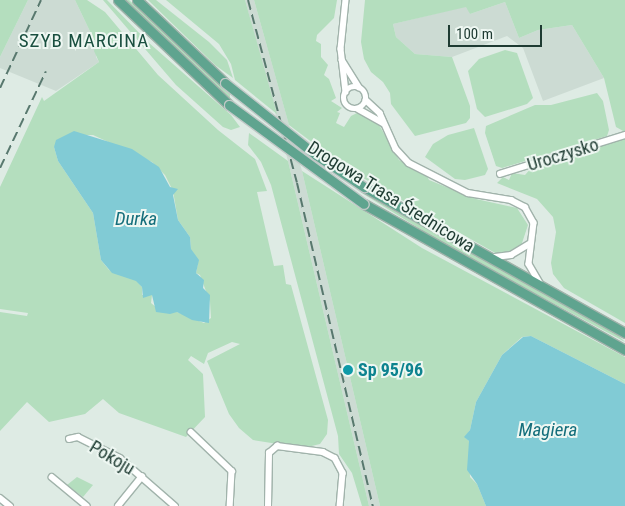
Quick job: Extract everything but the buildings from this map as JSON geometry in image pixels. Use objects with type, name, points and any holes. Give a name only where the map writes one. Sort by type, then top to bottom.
[{"type":"main road","name":"Drogowa Trasa Średnicowa","points":[[118,0],[229,105],[364,204],[625,350]]},
{"type":"main road","name":"Drogowa Trasa Średnicowa","points":[[138,0],[225,82],[308,149],[364,186],[484,256],[625,333]]},
{"type":"street","points":[[346,0],[342,60],[347,105],[385,124]]},
{"type":"street","points":[[342,60],[359,87],[365,92],[366,100],[380,113],[396,149],[410,163],[468,193],[511,200],[525,207],[534,223],[529,244],[529,264],[545,289]]},
{"type":"street","points":[[346,92],[359,87]]},
{"type":"street","points":[[358,109],[366,100]]},
{"type":"street","name":"Uroczysko","points":[[500,174],[625,135]]},
{"type":"street","points":[[484,256],[501,258],[529,244]]},
{"type":"street","points":[[191,432],[232,471],[230,506]]},
{"type":"street","name":"Pokoju","points":[[69,440],[78,437],[120,458],[175,506]]},
{"type":"street","points":[[268,506],[268,453],[276,446],[323,452],[335,458],[343,474],[340,506]]},
{"type":"street","points":[[118,506],[142,476]]},
{"type":"street","points":[[52,477],[87,506]]},
{"type":"street","points":[[0,498],[10,506]]},
{"type":"shaded area","points":[[28,0],[75,0],[96,44],[96,57],[99,62],[56,91],[0,68],[0,57]]},
{"type":"shaded area","points":[[245,0],[254,0],[302,171],[380,506],[369,506],[288,161]]},
{"type":"shaded area","points":[[505,2],[519,38],[538,30],[572,25],[604,78],[543,101],[523,48],[507,36],[452,57],[415,54],[396,37],[393,24],[467,6],[470,14]]},
{"type":"green space","points":[[0,0],[28,0],[0,57]]},
{"type":"green space","points":[[75,0],[87,0],[105,12],[158,75],[218,130],[255,159],[267,191],[257,192],[274,266],[283,265],[286,284],[291,285],[328,420],[327,434],[320,444],[303,448],[253,440],[239,428],[229,414],[207,361],[240,344],[232,342],[208,353],[204,364],[191,356],[188,360],[203,374],[205,417],[186,437],[119,413],[103,399],[85,414],[49,422],[27,402],[0,431],[0,312],[27,316],[28,313],[0,309],[0,187],[42,97],[44,101],[99,62],[94,51],[96,44]],"holes":[[[68,135],[93,135],[152,162],[165,175],[173,191],[178,220],[190,237],[191,250],[198,263],[196,273],[200,275],[210,302],[211,318],[204,323],[177,312],[157,308],[151,303],[152,295],[142,295],[142,287],[136,280],[109,270],[101,260],[93,213],[58,161],[54,147]]]},
{"type":"green space","points":[[103,0],[107,0],[148,42],[231,115],[240,127],[231,130],[223,127],[176,85]]},
{"type":"green space","points":[[125,0],[129,0],[230,94],[230,98]]},
{"type":"green space","points":[[148,0],[156,0],[209,42],[227,60],[233,78],[215,65]]},
{"type":"green space","points":[[166,0],[245,0],[277,114],[235,80],[231,64],[219,44]]},
{"type":"green space","points":[[254,0],[337,0],[334,18],[317,35],[316,41],[321,44],[321,57],[328,65],[324,75],[329,79],[336,98],[331,101],[342,108],[337,112],[340,113],[336,123],[344,127],[351,116],[359,112],[378,123],[399,160],[427,176],[429,180],[476,199],[517,208],[528,225],[521,246],[515,251],[497,254],[349,170],[289,125]]},
{"type":"green space","points":[[365,0],[625,0],[625,132],[616,127],[604,78],[572,25],[538,30],[519,38],[505,2],[470,14],[466,7],[393,24],[396,37],[415,54],[452,57],[470,106],[470,118],[466,123],[415,136],[391,104],[390,93],[383,82],[371,72],[364,59],[361,42]]},
{"type":"green space","points":[[505,50],[517,53],[533,98],[527,104],[485,117],[477,109],[468,71],[479,59]]},
{"type":"green space","points":[[597,93],[603,101],[609,130],[607,136],[502,168],[496,166],[485,133],[486,126],[535,105],[551,105]]},
{"type":"green space","points":[[474,128],[488,169],[485,175],[465,180],[455,179],[425,157],[433,144],[448,135]]},
{"type":"green space","points":[[249,133],[288,161],[369,506],[362,506],[352,473],[339,454],[338,436],[271,185],[261,162],[248,145]]},
{"type":"green space","points":[[625,139],[625,323],[564,288],[553,274],[551,263],[556,232],[553,217],[537,199],[497,183],[503,177],[509,180],[512,173],[525,175],[533,166]]},
{"type":"green space","points":[[302,171],[422,248],[625,357],[625,384],[531,336],[522,337],[502,355],[476,402],[470,430],[465,437],[469,441],[470,477],[477,484],[486,506],[380,506]]},
{"type":"green space","points":[[357,190],[617,334],[625,342],[454,250]]},
{"type":"green space","points":[[77,477],[93,485],[83,497],[67,485]]},
{"type":"water","name":"Durka","points":[[74,131],[132,149],[159,167],[170,187],[178,189],[173,195],[178,220],[190,237],[191,249],[199,260],[196,273],[204,280],[203,288],[210,295],[209,323],[192,320],[177,312],[170,314],[156,312],[152,295],[143,298],[142,287],[136,281],[112,273],[101,260],[93,213],[58,161],[54,147],[56,140]]},
{"type":"water","name":"Magiera","points":[[531,336],[625,384],[625,506],[486,506],[477,484],[467,470],[469,441],[464,437],[470,430],[476,402],[502,355],[523,337]]},
{"type":"railway","points":[[0,88],[41,0]]},
{"type":"railway","points":[[248,0],[297,183],[373,506]]},
{"type":"railway","points":[[0,168],[46,71]]},
{"type":"place","name":"Sp 95/96","points":[[348,370]]},
{"type":"district","name":"SZYB MARCINA","points":[[84,41]]}]
